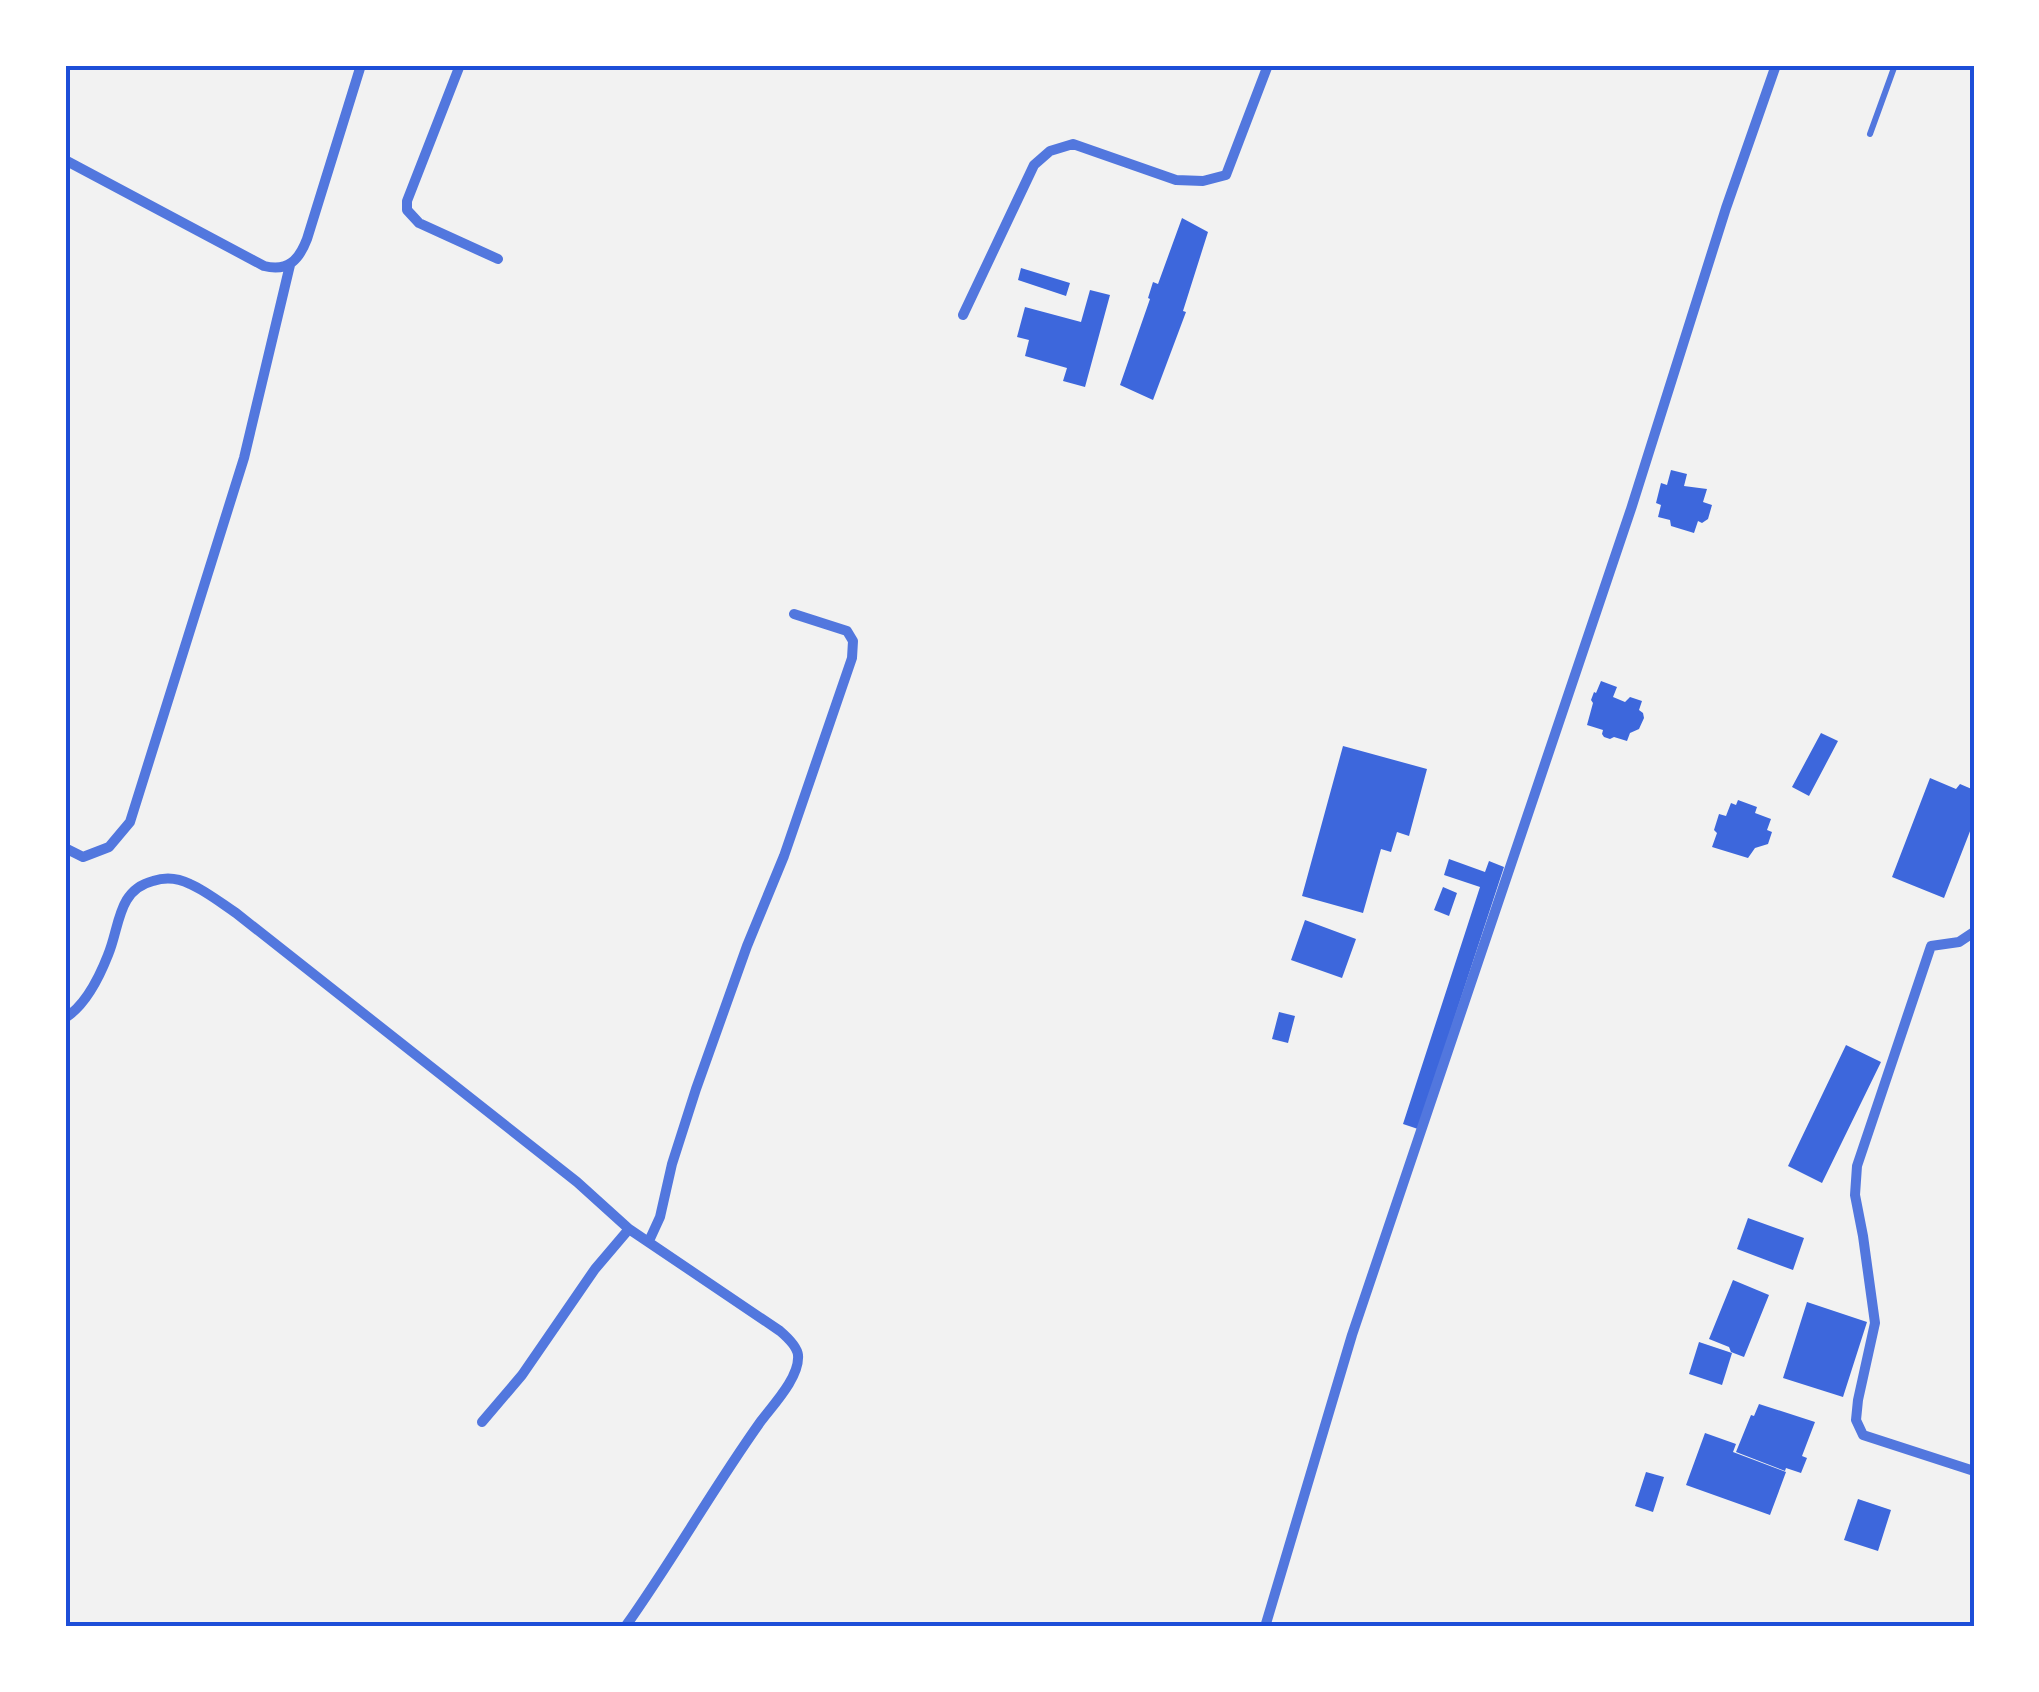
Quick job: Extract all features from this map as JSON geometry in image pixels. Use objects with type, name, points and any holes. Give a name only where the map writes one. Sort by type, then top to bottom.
[{"type":"street","points":[[65,848],[83,858],[110,847],[130,822],[244,458],[290,266],[307,240],[361,65]]},
{"type":"street","points":[[460,65],[407,201],[407,210],[419,224],[498,260]]},
{"type":"street","points":[[963,315],[1034,165],[1050,151],[1073,144],[1176,180],[1203,182],[1226,175],[1268,65]]},
{"type":"street","points":[[1265,1627],[1352,1335],[1631,509],[1726,208],[1776,65]]},
{"type":"street","points":[[65,160],[264,266],[290,266]]},
{"type":"street","points":[[649,1241],[660,1217],[696,1090],[784,856],[852,658],[853,641],[848,630],[794,614]]},
{"type":"street","points":[[65,1018],[89,992],[108,954],[123,904],[133,890],[164,878],[190,883],[250,924],[578,1182],[629,1229],[794,1344],[798,1354],[795,1370],[785,1390],[723,1476],[626,1627]]},
{"type":"street","points":[[1974,932],[1959,942],[1931,946],[1857,1166],[1855,1194],[1875,1322],[1856,1420],[1863,1435],[1974,1472]]},
{"type":"street","points":[[482,1422],[522,1375],[595,1269],[629,1229]]},
{"type":"lane","points":[[1870,134],[1895,65]]},
{"type":"building","points":[[1182,218],[1208,232],[1183,311],[1186,312],[1153,400],[1120,385],[1153,282],[1158,284]]},
{"type":"building","points":[[1021,268],[1070,283],[1066,296],[1018,280]]},
{"type":"building","points":[[1090,290],[1110,295],[1085,387],[1063,381],[1067,368],[1025,356],[1029,340],[1017,337],[1025,307],[1081,322]]},
{"type":"building","points":[[1671,470],[1687,474],[1684,486],[1707,489],[1703,502],[1712,505],[1708,519],[1698,521],[1694,533],[1658,517],[1661,505],[1656,503],[1661,483],[1667,485]]},
{"type":"building","points":[[1601,681],[1617,687],[1613,697],[1625,702],[1630,697],[1642,701],[1639,710],[1644,718],[1627,741],[1604,737],[1603,730],[1587,725],[1591,700]]},
{"type":"building","points":[[1821,733],[1838,741],[1809,796],[1792,787]]},
{"type":"building","points":[[1343,746],[1427,769],[1409,836],[1397,832],[1391,852],[1381,849],[1363,913],[1302,896]]},
{"type":"building","points":[[1930,778],[1956,789],[1960,784],[1974,790],[1974,821],[1944,898],[1892,877]]},
{"type":"building","points":[[1738,800],[1757,807],[1755,813],[1771,819],[1768,844],[1755,848],[1748,858],[1712,847],[1719,814],[1726,816],[1731,803],[1736,805]]},
{"type":"building","points":[[1449,859],[1485,872],[1489,861],[1504,867],[1418,1129],[1403,1124],[1480,887],[1444,875]]},
{"type":"building","points":[[1443,887],[1457,893],[1449,916],[1434,910]]},
{"type":"building","points":[[1305,920],[1356,939],[1342,978],[1291,960]]},
{"type":"building","points":[[1279,1012],[1295,1016],[1288,1043],[1272,1039]]},
{"type":"building","points":[[1846,1045],[1881,1062],[1822,1183],[1788,1166]]},
{"type":"building","points":[[1748,1218],[1804,1238],[1793,1270],[1737,1249]]},
{"type":"building","points":[[1733,1280],[1769,1295],[1744,1357],[1709,1339]]},
{"type":"building","points":[[1807,1302],[1867,1322],[1843,1397],[1783,1378]]},
{"type":"building","points":[[1699,1342],[1732,1353],[1722,1385],[1689,1374]]},
{"type":"building","points":[[1759,1404],[1815,1422],[1802,1456],[1807,1458],[1801,1473],[1786,1468],[1785,1471],[1736,1452]]},
{"type":"building","points":[[1705,1433],[1736,1444],[1733,1452],[1786,1472],[1770,1515],[1686,1485]]},
{"type":"building","points":[[1646,1472],[1664,1477],[1653,1512],[1635,1506]]},
{"type":"building","points":[[1858,1499],[1891,1510],[1878,1551],[1844,1540]]}]
